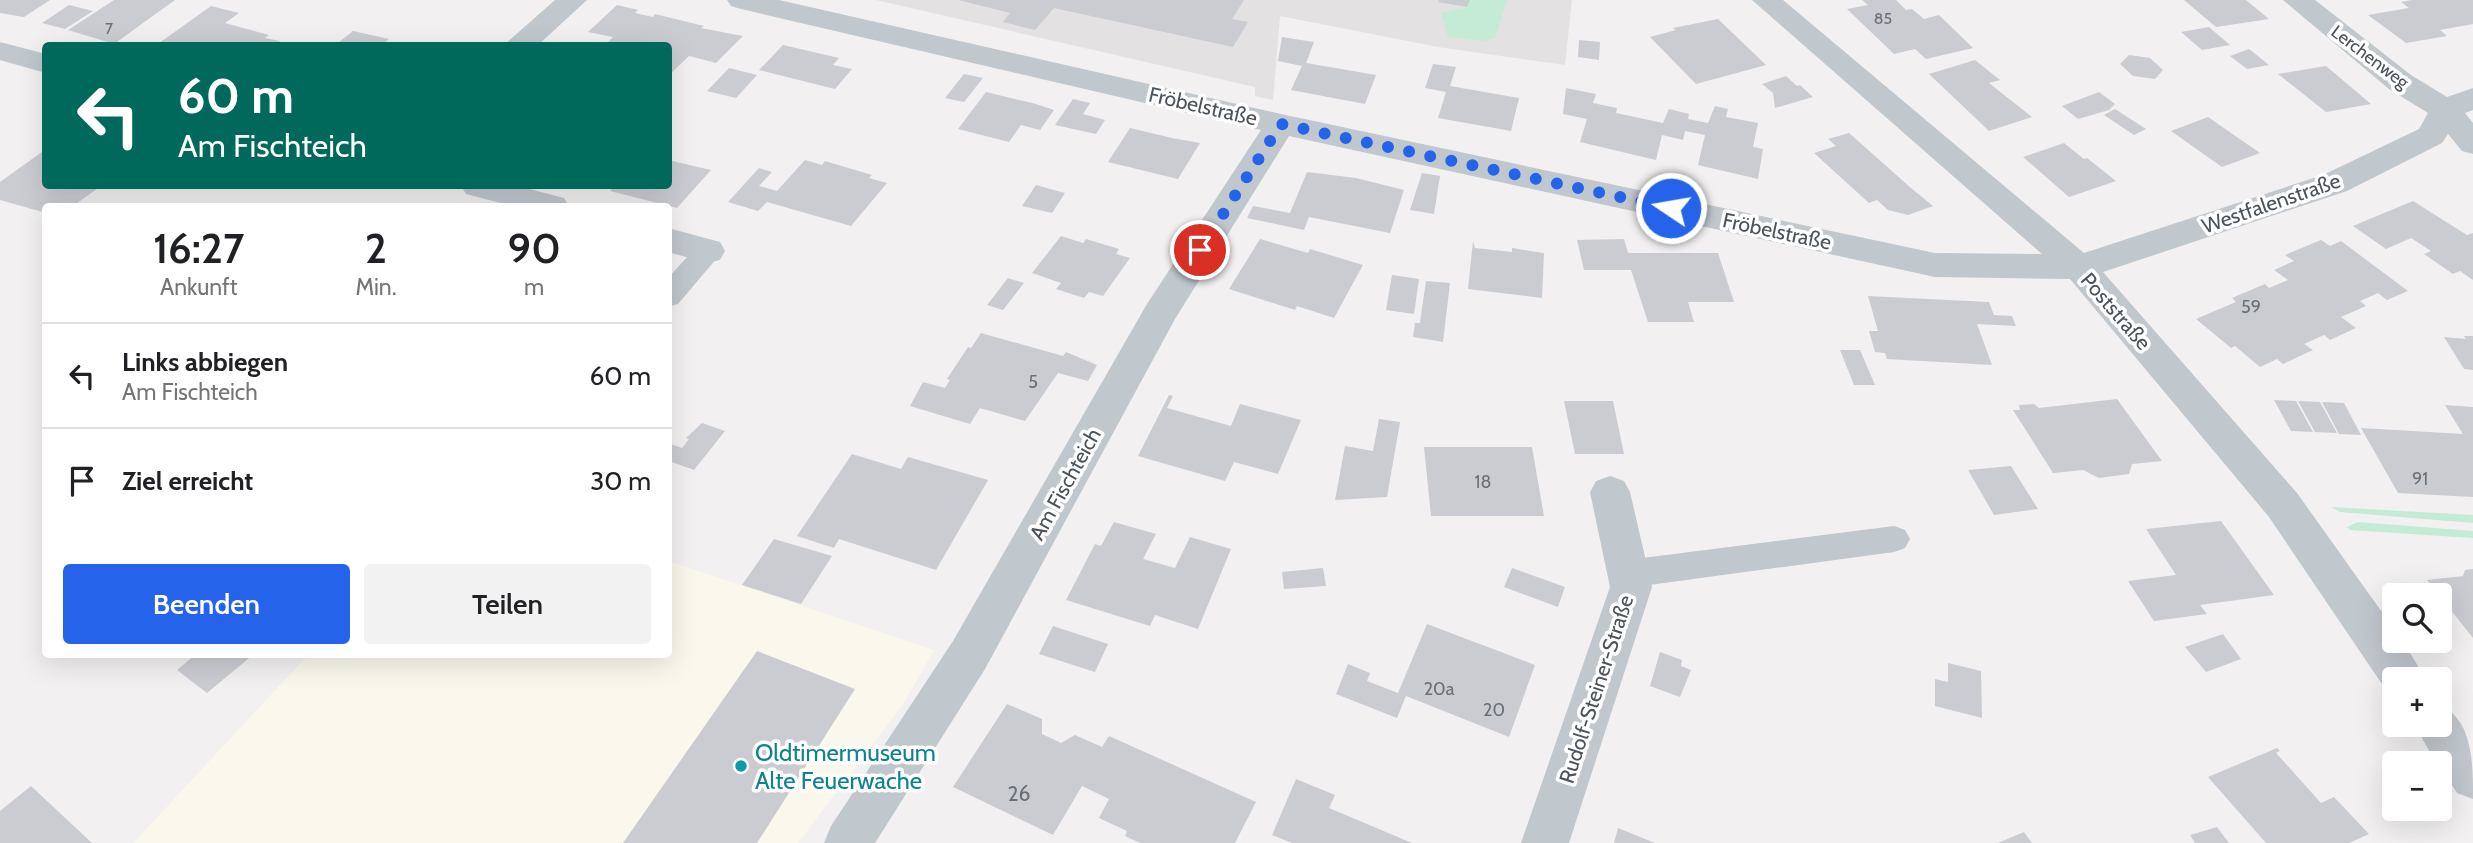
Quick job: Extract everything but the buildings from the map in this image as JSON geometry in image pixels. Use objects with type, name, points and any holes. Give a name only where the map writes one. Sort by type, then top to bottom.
[{"type":"street","points":[[523,42],[573,0]]},
{"type":"street","name":"Fröbelstraße","points":[[741,0],[1281,124],[1935,265],[2079,267]]},
{"type":"street","name":"Poststraße","points":[[1766,0],[2079,267],[2283,505],[2396,667]]},
{"type":"street","name":"Lerchenweg","points":[[2297,0],[2400,82],[2459,104]]},
{"type":"street","points":[[0,51],[42,63]]},
{"type":"street","points":[[2459,104],[2473,144]]},
{"type":"street","name":"Westfalenstraße","points":[[2079,267],[2335,183],[2431,136],[2459,104]]},
{"type":"street","name":"Am Fischteich","points":[[848,843],[970,655],[1160,313],[1281,124]]},
{"type":"street","points":[[489,189],[541,203]]},
{"type":"street","points":[[672,241],[708,251]]},
{"type":"street","name":"Rudolf-Steiner-Straße","points":[[1545,843],[1631,587],[1610,492]]},
{"type":"street","points":[[2445,737],[2473,777]]},
{"type":"lane","points":[[672,293],[708,251]]},
{"type":"lane","points":[[1628,574],[1894,539]]},
{"type":"shaded area","points":[[876,0],[1572,0],[1565,65],[1438,47],[1280,16],[1273,100],[1255,96],[1255,87]]},
{"type":"shaded area","points":[[672,562],[934,650],[904,703],[798,843],[133,843],[305,658],[672,658]]},
{"type":"green space","points":[[1470,0],[1507,0],[1495,38],[1485,41],[1448,37],[1441,13],[1467,7]]},
{"type":"green space","points":[[2331,507],[2473,515],[2473,523],[2340,512]]},
{"type":"green space","points":[[2358,522],[2473,531],[2473,538],[2350,530],[2347,527]]},
{"type":"place","name":"Oldtimermuseum Alte Feuerwache","points":[[741,766]]},
{"type":"route","points":[[1200,250],[1281,124],[1671,208]]}]
